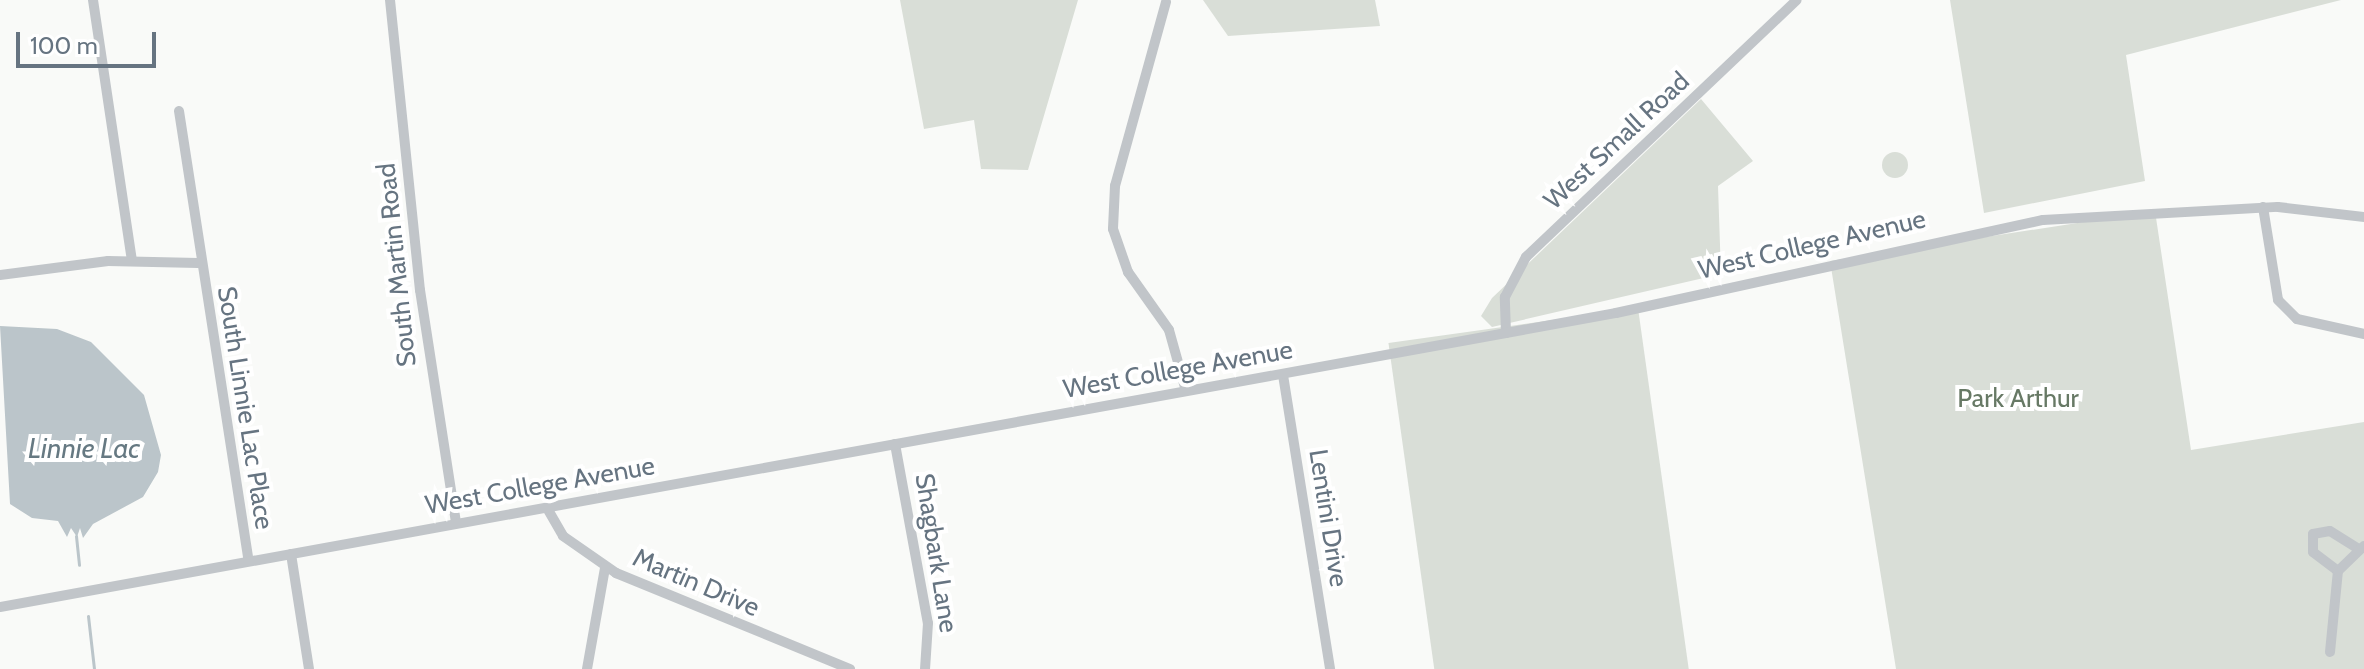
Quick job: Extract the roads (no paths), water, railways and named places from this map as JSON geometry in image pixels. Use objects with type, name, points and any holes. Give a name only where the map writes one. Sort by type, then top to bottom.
[{"type":"street","points":[[93,0],[132,261]]},
{"type":"street","name":"South Martin Road","points":[[390,0],[420,290],[456,523]]},
{"type":"street","name":"West Small Road","points":[[1506,333],[1505,297],[1526,257],[1797,0]]},
{"type":"street","points":[[1166,2],[1115,186],[1113,229],[1128,272],[1169,330],[1186,391]]},
{"type":"street","name":"South Linnie Lac Place","points":[[179,111],[198,263],[249,561]]},
{"type":"street","points":[[2263,207],[2278,300],[2297,319],[2364,334]]},
{"type":"street","name":"West College Avenue","points":[[0,607],[1506,333],[2043,220],[2263,207],[2364,217]]},
{"type":"street","points":[[0,275],[132,261],[198,263]]},
{"type":"street","name":"Lentini Drive","points":[[1283,375],[1330,669]]},
{"type":"street","name":"Shagbark Lane","points":[[895,444],[928,623],[925,669]]},
{"type":"street","name":"Martin Drive","points":[[547,508],[563,536],[605,568],[850,669]]},
{"type":"street","points":[[2330,652],[2338,571],[2360,547],[2330,531],[2313,534],[2313,552],[2338,571]]},
{"type":"street","points":[[291,554],[309,669]]},
{"type":"street","points":[[587,669],[605,568]]},
{"type":"water","name":"Linnie Lac","points":[[0,326],[57,329],[91,342],[144,395],[161,455],[158,472],[143,497],[93,524],[83,538],[80,528],[77,537],[71,528],[67,537],[58,521],[32,518],[10,504]]},
{"type":"waterway","points":[[76,536],[79,565]]},
{"type":"waterway","points":[[88,616],[94,669]]},
{"type":"park label","name":"Park Arthur","points":[[2018,399]]}]
